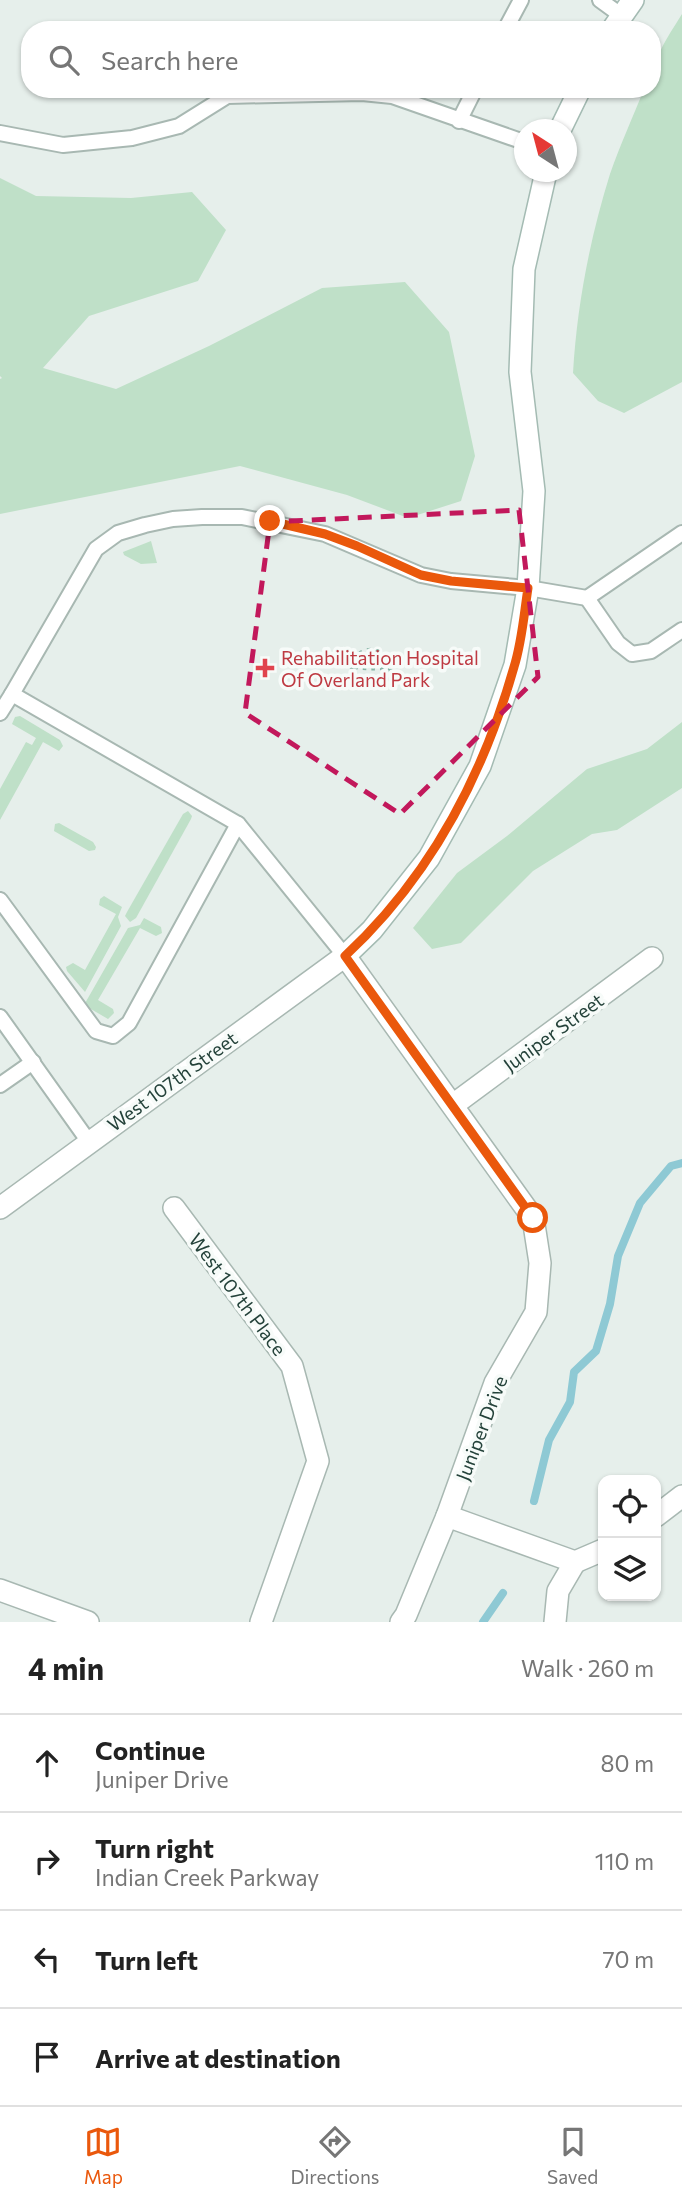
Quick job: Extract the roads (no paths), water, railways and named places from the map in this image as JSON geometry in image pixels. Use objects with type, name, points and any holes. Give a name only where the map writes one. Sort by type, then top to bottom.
[{"type":"street","points":[[566,119],[576,98]]},
{"type":"street","name":"West 107th Street","points":[[0,1208],[345,956],[372,930],[429,858],[480,766],[515,665],[528,588],[534,491],[520,372],[524,269],[543,182]]},
{"type":"street","name":"Juniper Drive","points":[[345,956],[533,1218],[540,1263],[536,1312],[495,1383],[447,1516],[401,1622]]},
{"type":"street","name":"Juniper Street","points":[[453,1105],[652,958]]},
{"type":"street","name":"West 107th Place","points":[[174,1208],[292,1366],[318,1461],[261,1622]]},
{"type":"street","points":[[661,1512],[682,1496]]},
{"type":"street","points":[[447,1516],[575,1562]]},
{"type":"street","points":[[555,1622],[558,1591],[575,1562],[598,1552]]},
{"type":"street","points":[[0,1590],[88,1622]]},
{"type":"lane","points":[[510,21],[521,0]]},
{"type":"lane","points":[[600,0],[622,15]]},
{"type":"lane","points":[[0,133],[62,145],[132,138],[179,126],[224,98]]},
{"type":"lane","points":[[397,98],[514,139]]},
{"type":"lane","points":[[459,121],[470,98]]},
{"type":"lane","points":[[0,713],[96,549],[118,533],[173,519],[242,517],[325,534],[421,575],[587,598],[682,533]]},
{"type":"lane","points":[[587,598],[618,643],[632,654],[651,651],[682,630]]},
{"type":"lane","points":[[12,694],[238,824],[345,956]]},
{"type":"lane","points":[[0,900],[96,1031],[113,1036],[129,1023],[238,824]]},
{"type":"lane","points":[[0,1017],[89,1142]]},
{"type":"lane","points":[[0,1085],[33,1062]]},
{"type":"waterway","points":[[534,1501],[549,1440],[570,1402],[574,1372],[596,1351],[610,1304],[618,1256],[640,1203],[671,1166],[682,1163]]},
{"type":"waterway","points":[[483,1622],[503,1593]]},
{"type":"place","name":"Rehabilitation Hospital Of Overland Park","points":[[265,668]]}]
